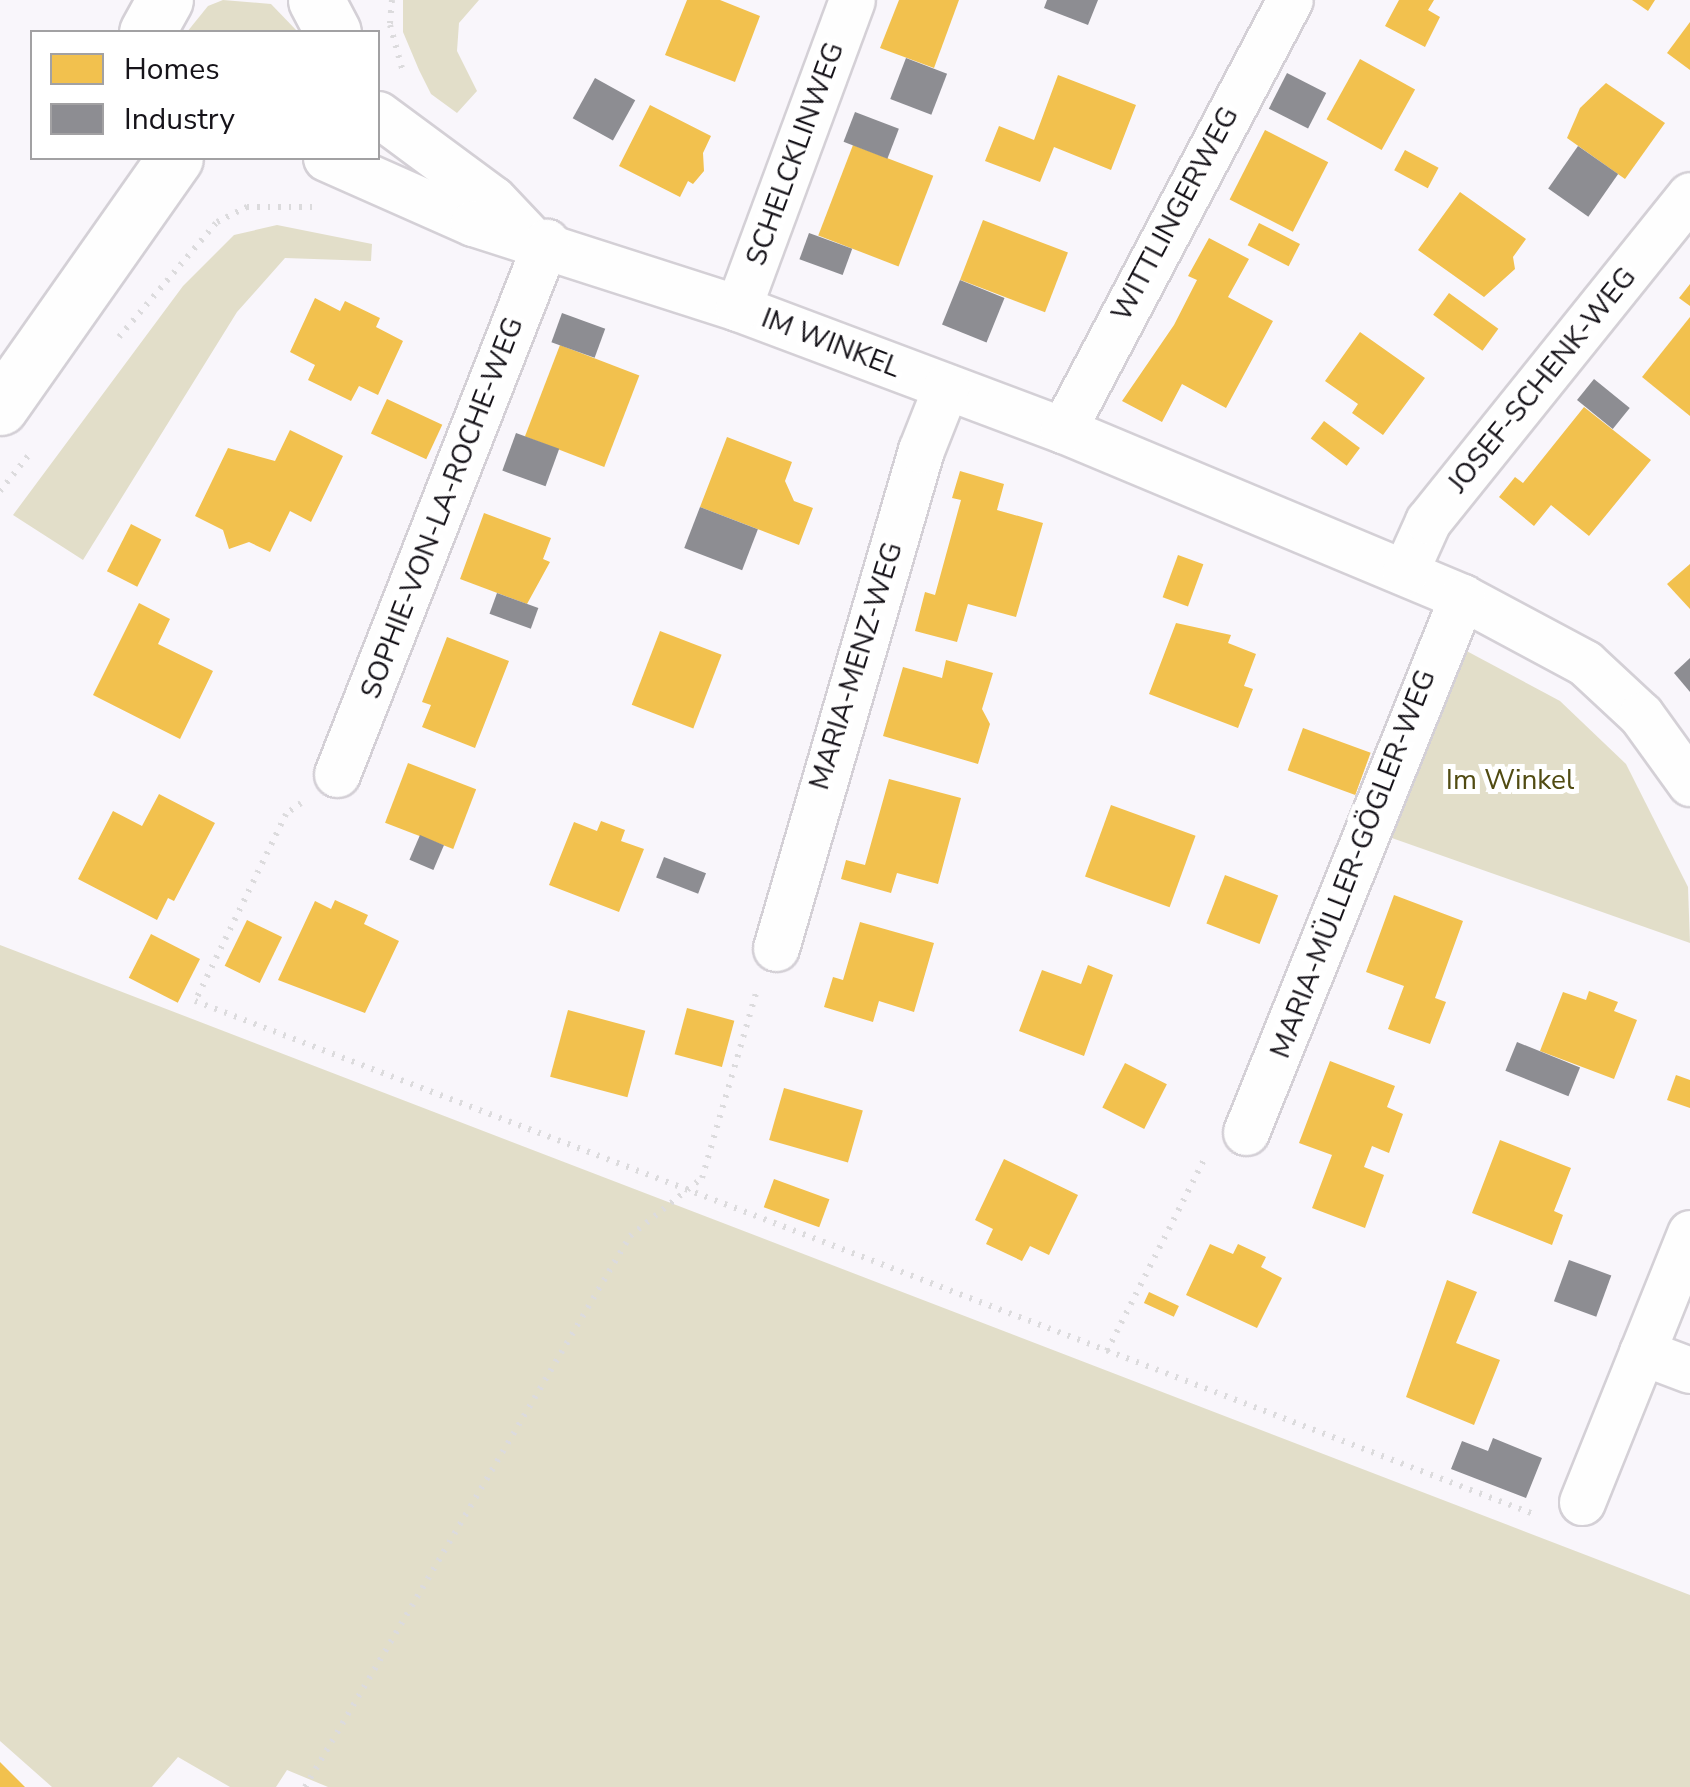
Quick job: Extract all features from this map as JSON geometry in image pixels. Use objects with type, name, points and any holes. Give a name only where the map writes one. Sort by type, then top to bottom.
[{"type":"main road","points":[[148,30],[165,0]]},
{"type":"main road","points":[[316,0],[331,30]]},
{"type":"main road","points":[[0,407],[175,160]]},
{"type":"street","name":"SCHELCKLINWEG","points":[[738,308],[852,0]]},
{"type":"street","name":"WITTLINGERWEG","points":[[1063,430],[1290,0]]},
{"type":"street","name":"IM WINKEL","points":[[380,115],[493,200],[538,240]]},
{"type":"street","name":"IM WINKEL","points":[[331,160],[473,223],[538,240],[738,308],[1063,430],[1406,572],[1585,663],[1641,714],[1689,776]]},
{"type":"street","name":"JOSEF-SCHENK-WEG","points":[[1406,572],[1428,521],[1690,195]]},
{"type":"street","name":"SOPHIE-VON-LA-ROCHE-WEG","points":[[337,774],[538,240]]},
{"type":"street","name":"MARIA-MENZ-WEG","points":[[776,948],[920,450],[946,388]]},
{"type":"street","name":"MARIA-MÜLLER-GÖGLER-WEG","points":[[1246,1132],[1462,598]]},
{"type":"street","points":[[1582,1502],[1690,1234]]},
{"type":"street","points":[[1642,1352],[1690,1370]]},
{"type":"path","points":[[115,343],[217,222],[247,206],[327,209],[359,196],[372,178]]},
{"type":"path","points":[[0,491],[26,459]]},
{"type":"path","points":[[337,774],[286,814],[195,1001],[1571,1528],[1582,1502]]},
{"type":"path","points":[[304,1787],[630,1236],[702,1178],[758,990],[776,948]]},
{"type":"path","points":[[1107,1351],[1202,1159],[1246,1132]]},
{"type":"green space","points":[[223,0],[271,4],[296,30],[189,30],[208,6]]},
{"type":"green space","points":[[403,0],[479,0],[459,23],[457,51],[477,91],[457,113],[431,94],[419,70],[403,32]]},
{"type":"green space","points":[[277,225],[372,244],[371,261],[285,258],[237,312],[83,560],[13,515],[183,286],[234,235]]},
{"type":"green space","name":"Im Winkel","points":[[1461,648],[1560,701],[1626,764],[1688,887],[1690,943],[1389,837]]},
{"type":"green space","points":[[0,945],[1690,1595],[1690,1787],[328,1787],[287,1770],[276,1787],[230,1787],[178,1757],[152,1787],[52,1787],[0,1741]]},
{"type":"building: Homes","points":[[687,0],[720,0],[760,16],[735,82],[665,55]]},
{"type":"building: Homes","points":[[899,0],[959,0],[934,68],[880,48]]},
{"type":"building: Homes","points":[[1399,0],[1434,0],[1428,10],[1440,17],[1425,47],[1385,26]]},
{"type":"building: Homes","points":[[1632,0],[1655,0],[1648,11]]},
{"type":"building: Homes","points":[[1690,22],[1690,70],[1667,53]]},
{"type":"building: Homes","points":[[1360,59],[1415,90],[1382,150],[1327,119]]},
{"type":"building: Homes","points":[[1058,75],[1136,105],[1111,170],[1054,147],[1040,182],[985,161],[999,126],[1034,140]]},
{"type":"building: Homes","points":[[1606,83],[1665,123],[1625,179],[1567,138],[1580,108]]},
{"type":"building: Homes","points":[[650,105],[711,136],[703,153],[704,171],[693,184],[688,181],[680,197],[619,166]]},
{"type":"building: Homes","points":[[1265,130],[1328,162],[1293,232],[1230,199]]},
{"type":"building: Homes","points":[[853,145],[933,176],[899,266],[818,236]]},
{"type":"building: Homes","points":[[1405,150],[1439,168],[1428,188],[1394,170]]},
{"type":"building: Homes","points":[[1460,192],[1526,239],[1513,257],[1515,269],[1484,297],[1418,250]]},
{"type":"building: Homes","points":[[983,220],[1068,253],[1045,312],[960,280]]},
{"type":"building: Homes","points":[[1259,223],[1300,244],[1289,266],[1248,245]]},
{"type":"building: Homes","points":[[1209,238],[1249,259],[1228,297],[1273,321],[1226,408],[1182,384],[1162,422],[1122,401],[1174,325],[1197,280],[1188,276]]},
{"type":"building: Homes","points":[[1690,284],[1690,306],[1679,298]]},
{"type":"building: Homes","points":[[1449,293],[1498,329],[1482,351],[1433,315]]},
{"type":"building: Homes","points":[[315,298],[340,311],[345,301],[380,318],[376,327],[403,341],[378,395],[359,386],[351,401],[308,380],[315,365],[290,352]]},
{"type":"building: Homes","points":[[1690,317],[1690,416],[1642,377]]},
{"type":"building: Homes","points":[[1360,332],[1425,378],[1383,435],[1352,413],[1358,404],[1325,381]]},
{"type":"building: Homes","points":[[560,345],[639,375],[604,467],[525,436]]},
{"type":"building: Homes","points":[[387,399],[442,425],[426,459],[371,433]]},
{"type":"building: Homes","points":[[1584,407],[1651,460],[1589,536],[1551,505],[1534,526],[1499,497],[1515,477],[1523,483]]},
{"type":"building: Homes","points":[[1324,421],[1360,448],[1347,466],[1311,439]]},
{"type":"building: Homes","points":[[290,430],[343,456],[311,522],[290,511],[270,552],[249,542],[229,549],[223,530],[195,516],[228,448],[275,461]]},
{"type":"building: Homes","points":[[727,437],[792,462],[785,481],[794,501],[813,508],[799,545],[700,507]]},
{"type":"building: Homes","points":[[960,471],[1004,484],[997,510],[1043,523],[1016,617],[968,604],[957,642],[915,631],[925,592],[935,595],[961,500],[952,498]]},
{"type":"building: Homes","points":[[484,513],[551,538],[543,559],[550,562],[527,604],[460,579]]},
{"type":"building: Homes","points":[[131,524],[161,539],[137,587],[107,571]]},
{"type":"building: Homes","points":[[1178,555],[1203,564],[1188,607],[1163,597]]},
{"type":"building: Homes","points":[[1690,564],[1690,609],[1667,584]]},
{"type":"building: Homes","points":[[139,603],[170,619],[158,644],[213,671],[180,739],[93,695]]},
{"type":"building: Homes","points":[[1176,623],[1231,635],[1228,643],[1256,654],[1244,686],[1253,689],[1238,728],[1149,694]]},
{"type":"building: Homes","points":[[660,631],[722,655],[693,728],[632,705]]},
{"type":"building: Homes","points":[[447,637],[509,661],[475,748],[422,727],[431,705],[422,702]]},
{"type":"building: Homes","points":[[946,660],[993,673],[982,709],[990,724],[978,764],[883,736],[903,667],[942,678]]},
{"type":"building: Homes","points":[[1303,728],[1371,753],[1355,795],[1288,770]]},
{"type":"building: Homes","points":[[408,763],[476,789],[453,849],[385,823]]},
{"type":"building: Homes","points":[[889,779],[961,798],[938,884],[897,873],[891,893],[841,879],[846,860],[865,865]]},
{"type":"building: Homes","points":[[159,794],[215,823],[174,901],[168,898],[157,920],[78,879],[113,811],[142,826]]},
{"type":"building: Homes","points":[[1111,805],[1196,836],[1170,907],[1085,876]]},
{"type":"building: Homes","points":[[601,821],[625,830],[621,841],[644,849],[619,912],[549,885],[574,822],[597,831]]},
{"type":"building: Homes","points":[[1225,875],[1278,895],[1260,944],[1206,924]]},
{"type":"building: Homes","points":[[1394,895],[1463,921],[1435,998],[1446,1002],[1430,1044],[1388,1029],[1404,986],[1366,972]]},
{"type":"building: Homes","points":[[335,900],[368,915],[364,924],[399,941],[365,1013],[278,980],[315,901],[331,909]]},
{"type":"building: Homes","points":[[247,920],[282,937],[260,983],[225,966]]},
{"type":"building: Homes","points":[[860,922],[934,943],[914,1012],[879,1001],[873,1022],[824,1007],[833,977],[843,980]]},
{"type":"building: Homes","points":[[151,934],[200,959],[178,1003],[129,978]]},
{"type":"building: Homes","points":[[1088,965],[1113,975],[1084,1056],[1019,1031],[1042,970],[1081,984]]},
{"type":"building: Homes","points":[[1589,991],[1618,1002],[1614,1011],[1637,1020],[1614,1079],[1540,1051],[1563,992],[1586,1000]]},
{"type":"building: Homes","points":[[687,1008],[734,1021],[722,1067],[675,1054]]},
{"type":"building: Homes","points":[[568,1010],[645,1031],[627,1097],[550,1077]]},
{"type":"building: Homes","points":[[1330,1061],[1395,1086],[1387,1107],[1403,1114],[1389,1153],[1372,1146],[1364,1167],[1384,1175],[1365,1228],[1312,1208],[1332,1155],[1299,1143]]},
{"type":"building: Homes","points":[[1125,1063],[1167,1084],[1144,1129],[1102,1108]]},
{"type":"building: Homes","points":[[1676,1075],[1690,1080],[1690,1108],[1667,1100]]},
{"type":"building: Homes","points":[[784,1088],[863,1111],[848,1163],[769,1140]]},
{"type":"building: Homes","points":[[1500,1140],[1571,1168],[1554,1211],[1563,1215],[1552,1245],[1472,1213]]},
{"type":"building: Homes","points":[[1004,1159],[1078,1195],[1049,1255],[1030,1246],[1022,1261],[986,1244],[993,1229],[975,1220]]},
{"type":"building: Homes","points":[[774,1179],[829,1199],[819,1227],[764,1207]]},
{"type":"building: Homes","points":[[1210,1244],[1233,1254],[1238,1244],[1266,1257],[1261,1267],[1282,1278],[1257,1328],[1186,1295]]},
{"type":"building: Homes","points":[[1447,1280],[1477,1292],[1456,1343],[1500,1360],[1474,1425],[1406,1397]]},
{"type":"building: Homes","points":[[1149,1292],[1179,1306],[1174,1317],[1144,1303]]},
{"type":"building: Homes","points":[[0,1762],[25,1787],[0,1787]]},
{"type":"building: Industry","points":[[1047,0],[1098,0],[1088,25],[1044,8]]},
{"type":"building: Industry","points":[[906,58],[947,74],[931,115],[890,99]]},
{"type":"building: Industry","points":[[1287,73],[1326,93],[1308,129],[1269,109]]},
{"type":"building: Industry","points":[[595,78],[635,100],[613,141],[573,118]]},
{"type":"building: Industry","points":[[855,112],[899,129],[887,159],[844,142]]},
{"type":"building: Industry","points":[[1578,146],[1618,174],[1588,217],[1548,189]]},
{"type":"building: Industry","points":[[809,233],[852,249],[843,275],[799,259]]},
{"type":"building: Industry","points":[[960,280],[1005,298],[987,342],[942,325]]},
{"type":"building: Industry","points":[[562,313],[605,329],[595,358],[551,342]]},
{"type":"building: Industry","points":[[1594,379],[1630,408],[1613,429],[1577,400]]},
{"type":"building: Industry","points":[[516,433],[559,449],[546,486],[502,471]]},
{"type":"building: Industry","points":[[700,507],[758,529],[742,570],[684,548]]},
{"type":"building: Industry","points":[[497,593],[538,608],[531,629],[489,614]]},
{"type":"building: Industry","points":[[1690,658],[1690,692],[1674,673]]},
{"type":"building: Industry","points":[[420,835],[444,845],[433,870],[409,860]]},
{"type":"building: Industry","points":[[664,857],[706,873],[698,894],[656,878]]},
{"type":"building: Industry","points":[[1517,1042],[1580,1067],[1568,1096],[1505,1071]]},
{"type":"building: Industry","points":[[1569,1260],[1611,1275],[1596,1317],[1554,1301]]},
{"type":"building: Industry","points":[[1493,1438],[1542,1458],[1526,1498],[1451,1469],[1462,1441],[1488,1451]]}]
